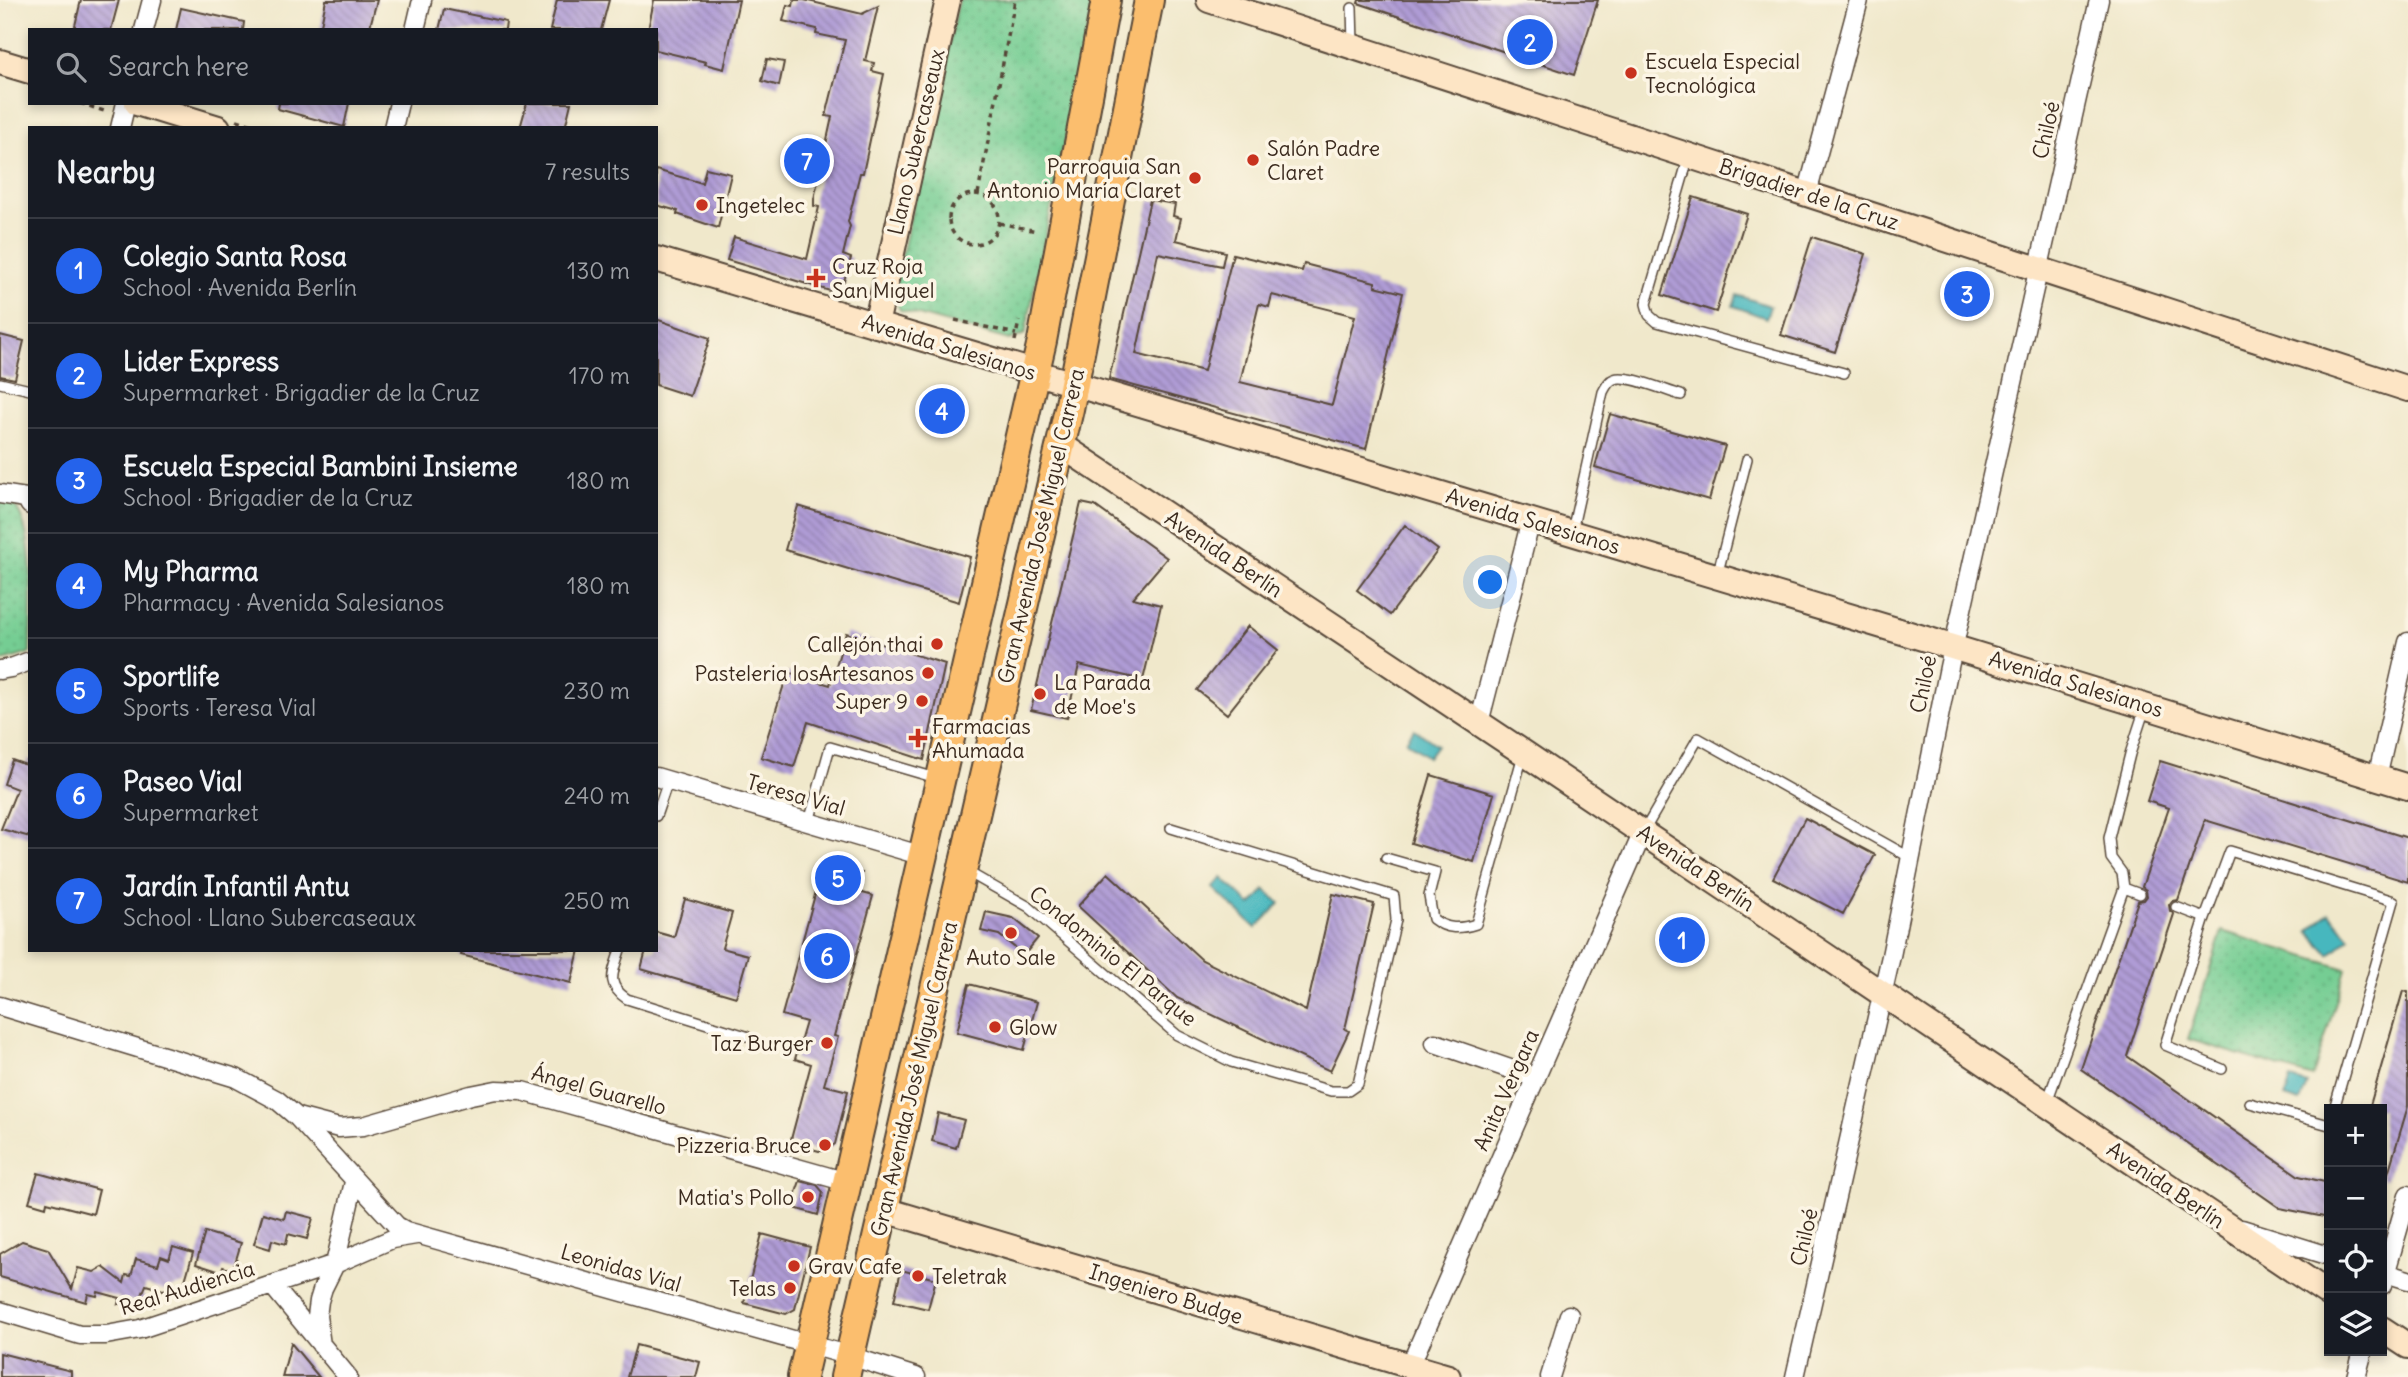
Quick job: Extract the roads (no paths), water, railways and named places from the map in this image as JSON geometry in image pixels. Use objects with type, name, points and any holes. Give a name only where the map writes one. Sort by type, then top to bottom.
[{"type":"main road","name":"Llano Subercaseaux","points":[[876,325],[948,0]]},
{"type":"main road","name":"Gran Avenida José Miguel Carrera","points":[[802,1377],[1034,373],[1106,0]]},
{"type":"main road","name":"Gran Avenida José Miguel Carrera","points":[[847,1367],[1075,383],[1149,0]]},
{"type":"main road","name":"Brigadier de la Cruz","points":[[1209,0],[2408,389]]},
{"type":"main road","points":[[0,62],[28,70]]},
{"type":"main road","points":[[143,105],[212,126]]},
{"type":"main road","name":"Avenida Salesianos","points":[[658,260],[1954,647],[2408,788]]},
{"type":"main road","name":"Avenida Berlín","points":[[1061,445],[1643,832],[2328,1293]]},
{"type":"main road","points":[[923,856],[959,883]]},
{"type":"main road","name":"Ingeniero Budge","points":[[885,1210],[1448,1377]]},
{"type":"main road","points":[[2387,1332],[2408,1346]]},
{"type":"street","points":[[145,28],[152,0]]},
{"type":"street","points":[[415,28],[422,0]]},
{"type":"street","points":[[1807,194],[1859,0]]},
{"type":"street","name":"Chiloé","points":[[1795,1377],[1883,993],[1954,647],[2099,0]]},
{"type":"street","points":[[120,126],[126,105]]},
{"type":"street","points":[[393,126],[399,105]]},
{"type":"street","points":[[0,494],[28,496]]},
{"type":"street","points":[[1479,723],[1531,520]]},
{"type":"street","points":[[2377,778],[2408,642]]},
{"type":"street","points":[[0,670],[28,662]]},
{"type":"street","name":"Teresa Vial","points":[[662,779],[923,856]]},
{"type":"street","name":"Anita Vergara","points":[[1410,1366],[1643,832]]},
{"type":"street","name":"Ángel Guarello","points":[[0,1006],[236,1078],[270,1095],[297,1117],[354,1182]]},
{"type":"street","points":[[1434,1043],[1536,1078]]},
{"type":"street","name":"Ángel Guarello","points":[[297,1117],[340,1128],[363,1126],[471,1095],[496,1090],[522,1091],[847,1182]]},
{"type":"street","points":[[321,1345],[317,1316],[319,1301],[335,1264],[354,1182]]},
{"type":"street","name":"Leonidas Vial","points":[[354,1182],[397,1226],[419,1234],[810,1346],[847,1367],[916,1377]]},
{"type":"street","points":[[2387,1263],[2408,1195]]},
{"type":"street","points":[[2223,1223],[2324,1254]]},
{"type":"street","name":"Leonidas Vial","points":[[272,1285],[335,1264],[392,1239],[419,1234]]},
{"type":"street","points":[[2387,1277],[2408,1280]]},
{"type":"street","name":"Real Audiencia","points":[[0,1311],[80,1335],[107,1335],[141,1328],[272,1285],[348,1377]]},
{"type":"street","points":[[1549,1377],[1569,1315]]},
{"type":"street","points":[[2356,1377],[2362,1356]]},
{"type":"lane","points":[[1352,8],[1353,46]]},
{"type":"lane","points":[[1689,155],[1646,304],[1649,315],[1657,322],[1844,373]]},
{"type":"lane","points":[[1572,533],[1607,384],[1614,379],[1626,379],[1681,395]]},
{"type":"lane","points":[[0,383],[28,390]]},
{"type":"lane","points":[[1717,576],[1747,459]]},
{"type":"lane","points":[[2046,1104],[2124,888],[2122,873],[2111,858],[2109,838],[2130,754],[2146,705]]},
{"type":"lane","points":[[1643,832],[1698,738],[1911,858]]},
{"type":"lane","points":[[809,822],[830,747],[941,780]]},
{"type":"lane","points":[[1386,858],[1435,872],[1429,896],[1433,919],[1443,926],[1461,928],[1476,924],[1524,753]]},
{"type":"lane","points":[[658,804],[662,779]]},
{"type":"lane","name":"Condominio El Parque","points":[[959,883],[1029,907],[1177,1035],[1231,1062],[1331,1091],[1348,1091],[1358,1084],[1396,920],[1394,897],[1171,828]]},
{"type":"lane","points":[[2222,1069],[2165,1045],[2205,918],[2230,851],[2394,901],[2335,1104]]},
{"type":"lane","points":[[2124,888],[2140,894]]},
{"type":"lane","points":[[2176,907],[2205,918]]},
{"type":"lane","points":[[619,952],[612,978],[615,991],[627,999],[746,1036]]},
{"type":"lane","points":[[2250,1103],[2324,1124]]},
{"type":"water","points":[[1737,295],[1770,306],[1766,318],[1733,306]]},
{"type":"water","points":[[1414,729],[1437,745],[1428,757],[1406,741]]},
{"type":"water","points":[[1222,878],[1251,905],[1265,890],[1280,903],[1256,928],[1213,888]]},
{"type":"water","points":[[2329,913],[2350,937],[2329,955],[2309,931]]},
{"type":"water","points":[[2291,1079],[2307,1084],[2300,1102],[2285,1097]]},
{"type":"place","name":"Lider Express","points":[[1530,42]]},
{"type":"place","name":"Escuela Especial Tecnológica","points":[[1631,73]]},
{"type":"place","name":"Salón Padre Claret","points":[[1253,160]]},
{"type":"place","name":"Jardín Infantil Antu","points":[[807,161]]},
{"type":"place","name":"Parroquia San Antonio María Claret","points":[[1195,178]]},
{"type":"place","name":"Ingetelec","points":[[702,205]]},
{"type":"place","name":"Cruz Roja San Miguel","points":[[816,278]]},
{"type":"place","name":"Escuela Especial Bambini Insieme","points":[[1967,294]]},
{"type":"place","name":"My Pharma","points":[[942,411]]},
{"type":"place","name":"Callejón thai","points":[[937,644]]},
{"type":"place","name":"Pasteleria losArtesanos","points":[[928,673]]},
{"type":"place","name":"La Parada de Moe's","points":[[1040,694]]},
{"type":"place","name":"Super 9","points":[[922,701]]},
{"type":"place","name":"Farmacias Ahumada","points":[[918,738]]},
{"type":"place","name":"Sportlife","points":[[838,878]]},
{"type":"place","name":"Auto Sale","points":[[1011,933]]},
{"type":"place","name":"Colegio Santa Rosa","points":[[1682,940]]},
{"type":"place","name":"Paseo Vial","points":[[827,956]]},
{"type":"place","name":"Glow","points":[[995,1027]]},
{"type":"place","name":"Taz Burger","points":[[827,1043]]},
{"type":"place","name":"Pizzeria Bruce","points":[[825,1145]]},
{"type":"place","name":"Matia's Pollo","points":[[808,1197]]},
{"type":"place","name":"Grav Cafe","points":[[794,1266]]},
{"type":"place","name":"Teletrak","points":[[918,1276]]},
{"type":"place","name":"Telas","points":[[790,1288]]}]
